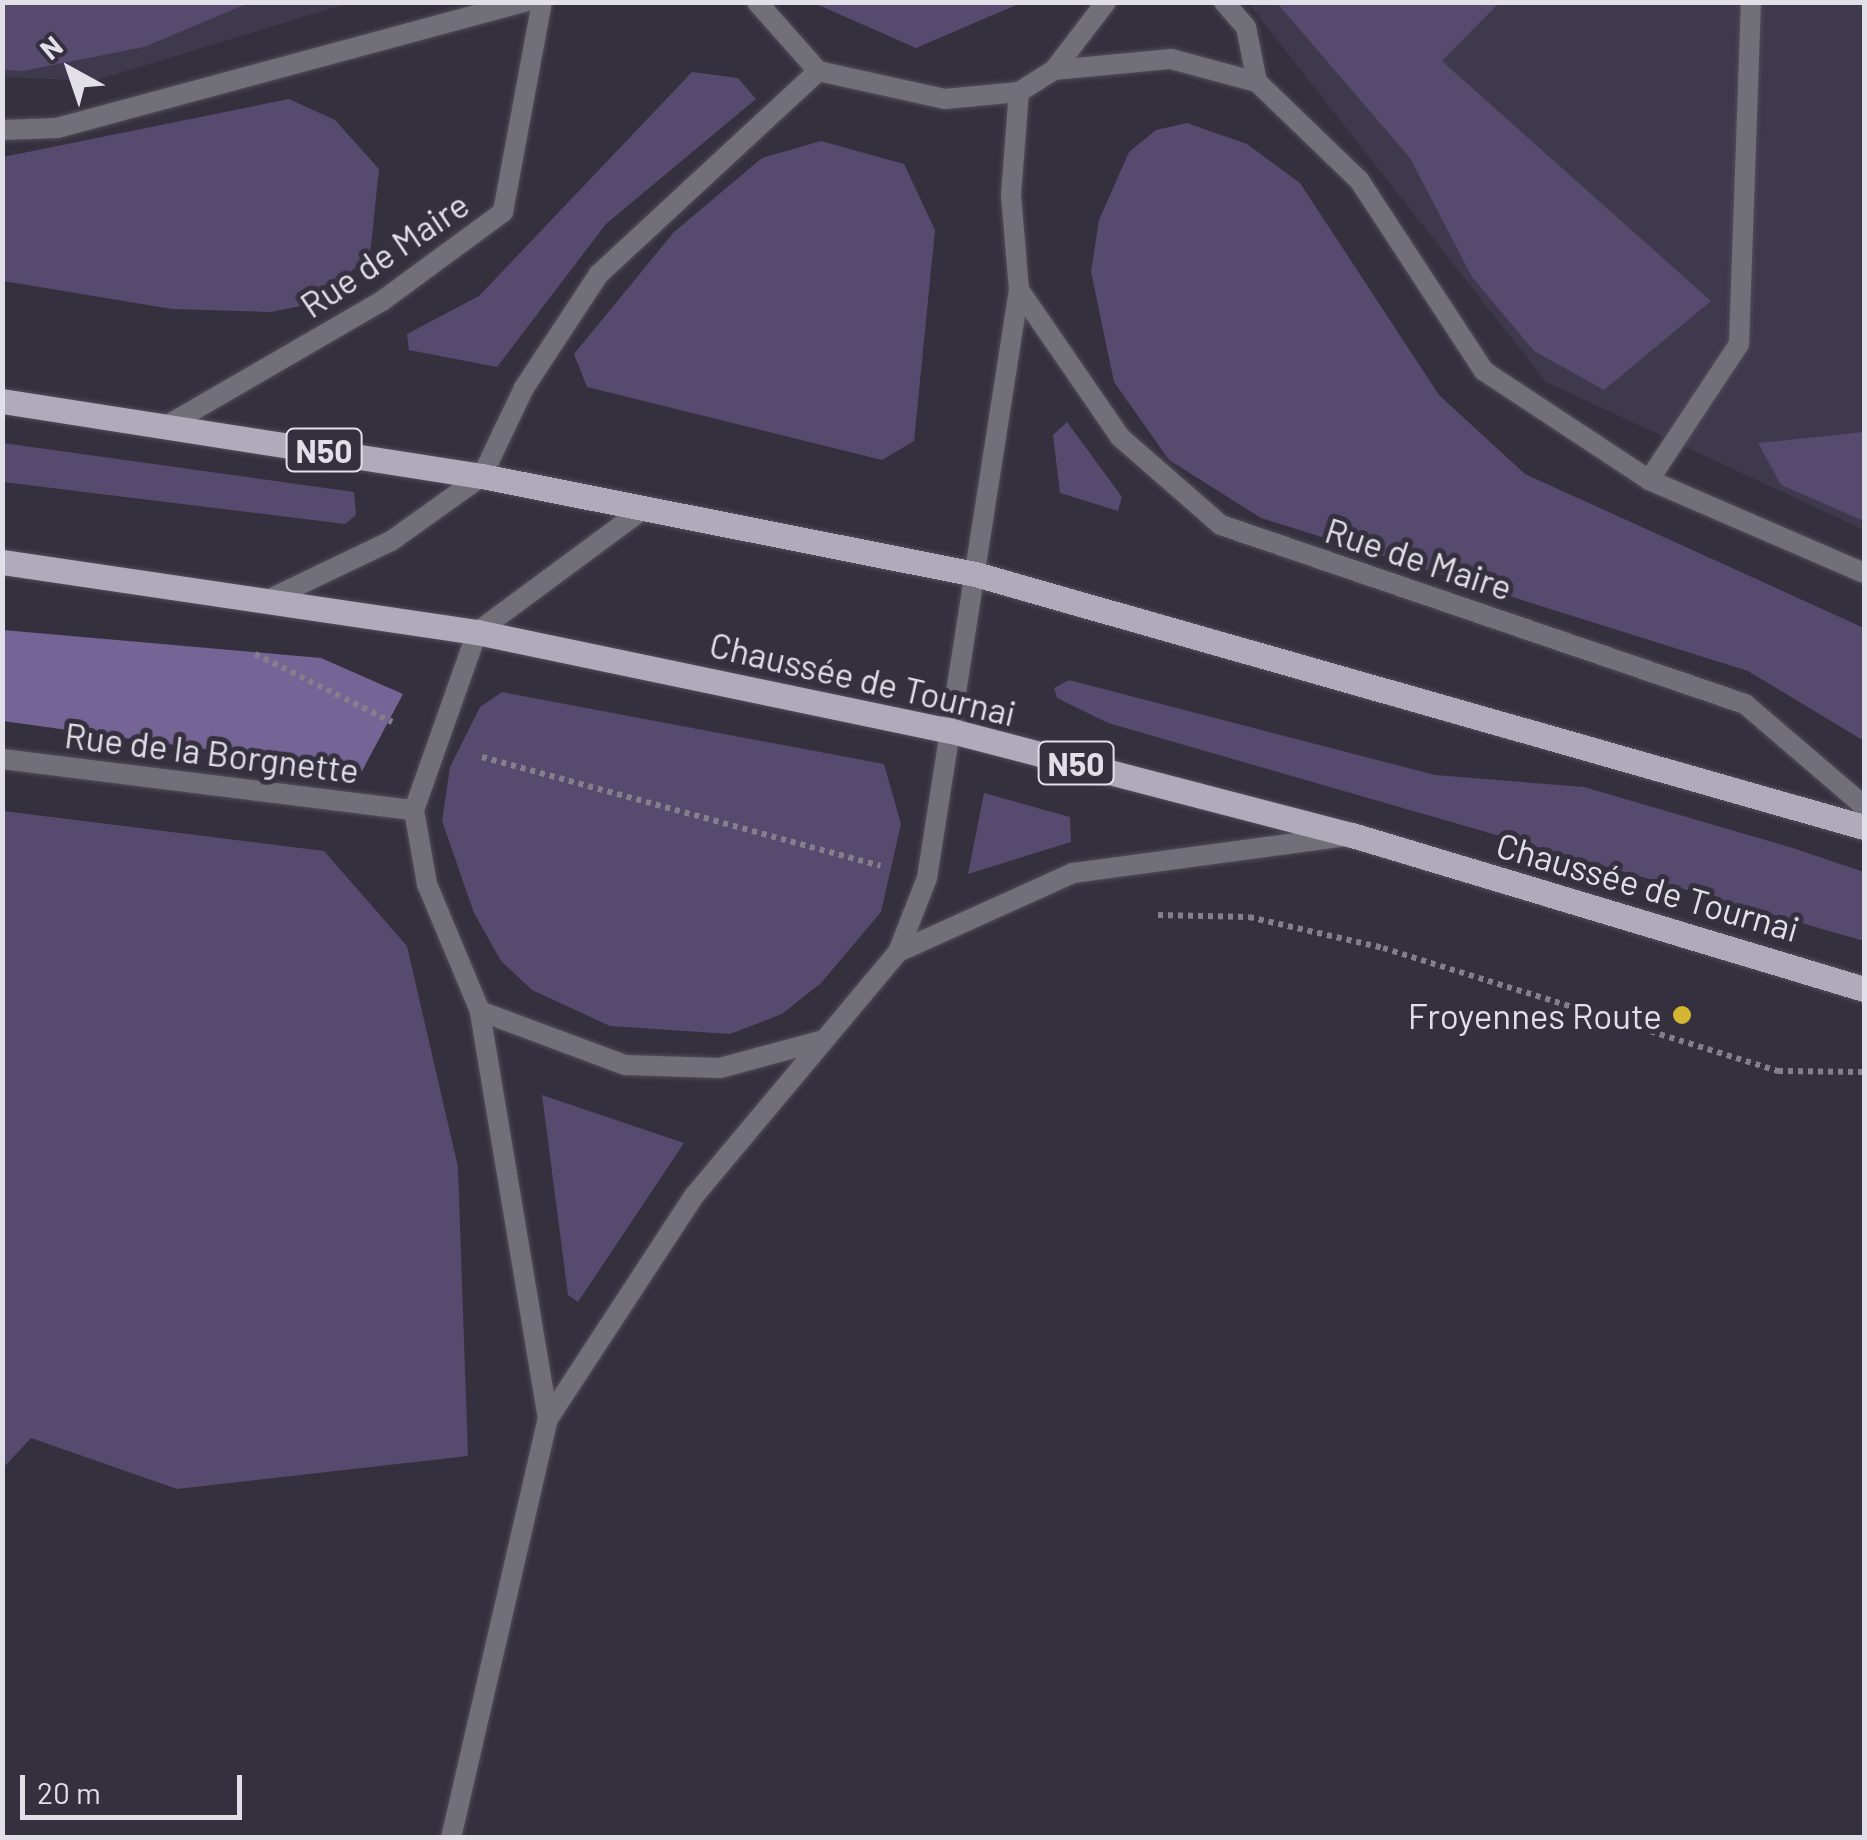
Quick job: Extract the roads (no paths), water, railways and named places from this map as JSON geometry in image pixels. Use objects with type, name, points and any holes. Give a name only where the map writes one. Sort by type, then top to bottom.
[{"type":"main road","name":"N50","points":[[2,401],[482,476],[975,574],[1864,827]]},
{"type":"main road","name":"Chaussée de Tournai","points":[[2,562],[274,596],[478,632],[948,730],[1352,835],[1864,989]]},
{"type":"street","points":[[2,130],[57,128],[526,2]]},
{"type":"street","name":"Rue de Maire","points":[[168,425],[382,302],[504,212],[542,2]]},
{"type":"street","points":[[757,2],[818,71],[945,99],[1019,92],[1054,70],[1106,2]]},
{"type":"street","points":[[1224,2],[1246,27],[1257,82]]},
{"type":"street","points":[[1649,480],[1739,344],[1752,2]]},
{"type":"street","points":[[1054,70],[1171,59],[1257,82],[1360,180],[1484,370],[1649,480],[1864,573]]},
{"type":"street","points":[[274,596],[392,541],[482,476],[524,388],[599,274],[818,71]]},
{"type":"street","points":[[451,1838],[548,1420],[694,1196],[898,952],[940,827],[948,730],[1019,290],[1012,195],[1019,92]]},
{"type":"street","name":"Rue de Maire","points":[[1019,290],[1120,437],[1221,524],[1745,704],[1864,806]]},
{"type":"street","points":[[548,1420],[480,1011],[427,884],[414,810],[478,632],[643,509]]},
{"type":"street","name":"Rue de la Borgnette","points":[[2,759],[414,810]]},
{"type":"street","points":[[898,952],[1072,873],[1352,835]]},
{"type":"street","points":[[480,1011],[625,1065],[720,1068],[820,1042]]},
{"type":"place","name":"Froyennes Route","points":[[1682,1015]]}]
